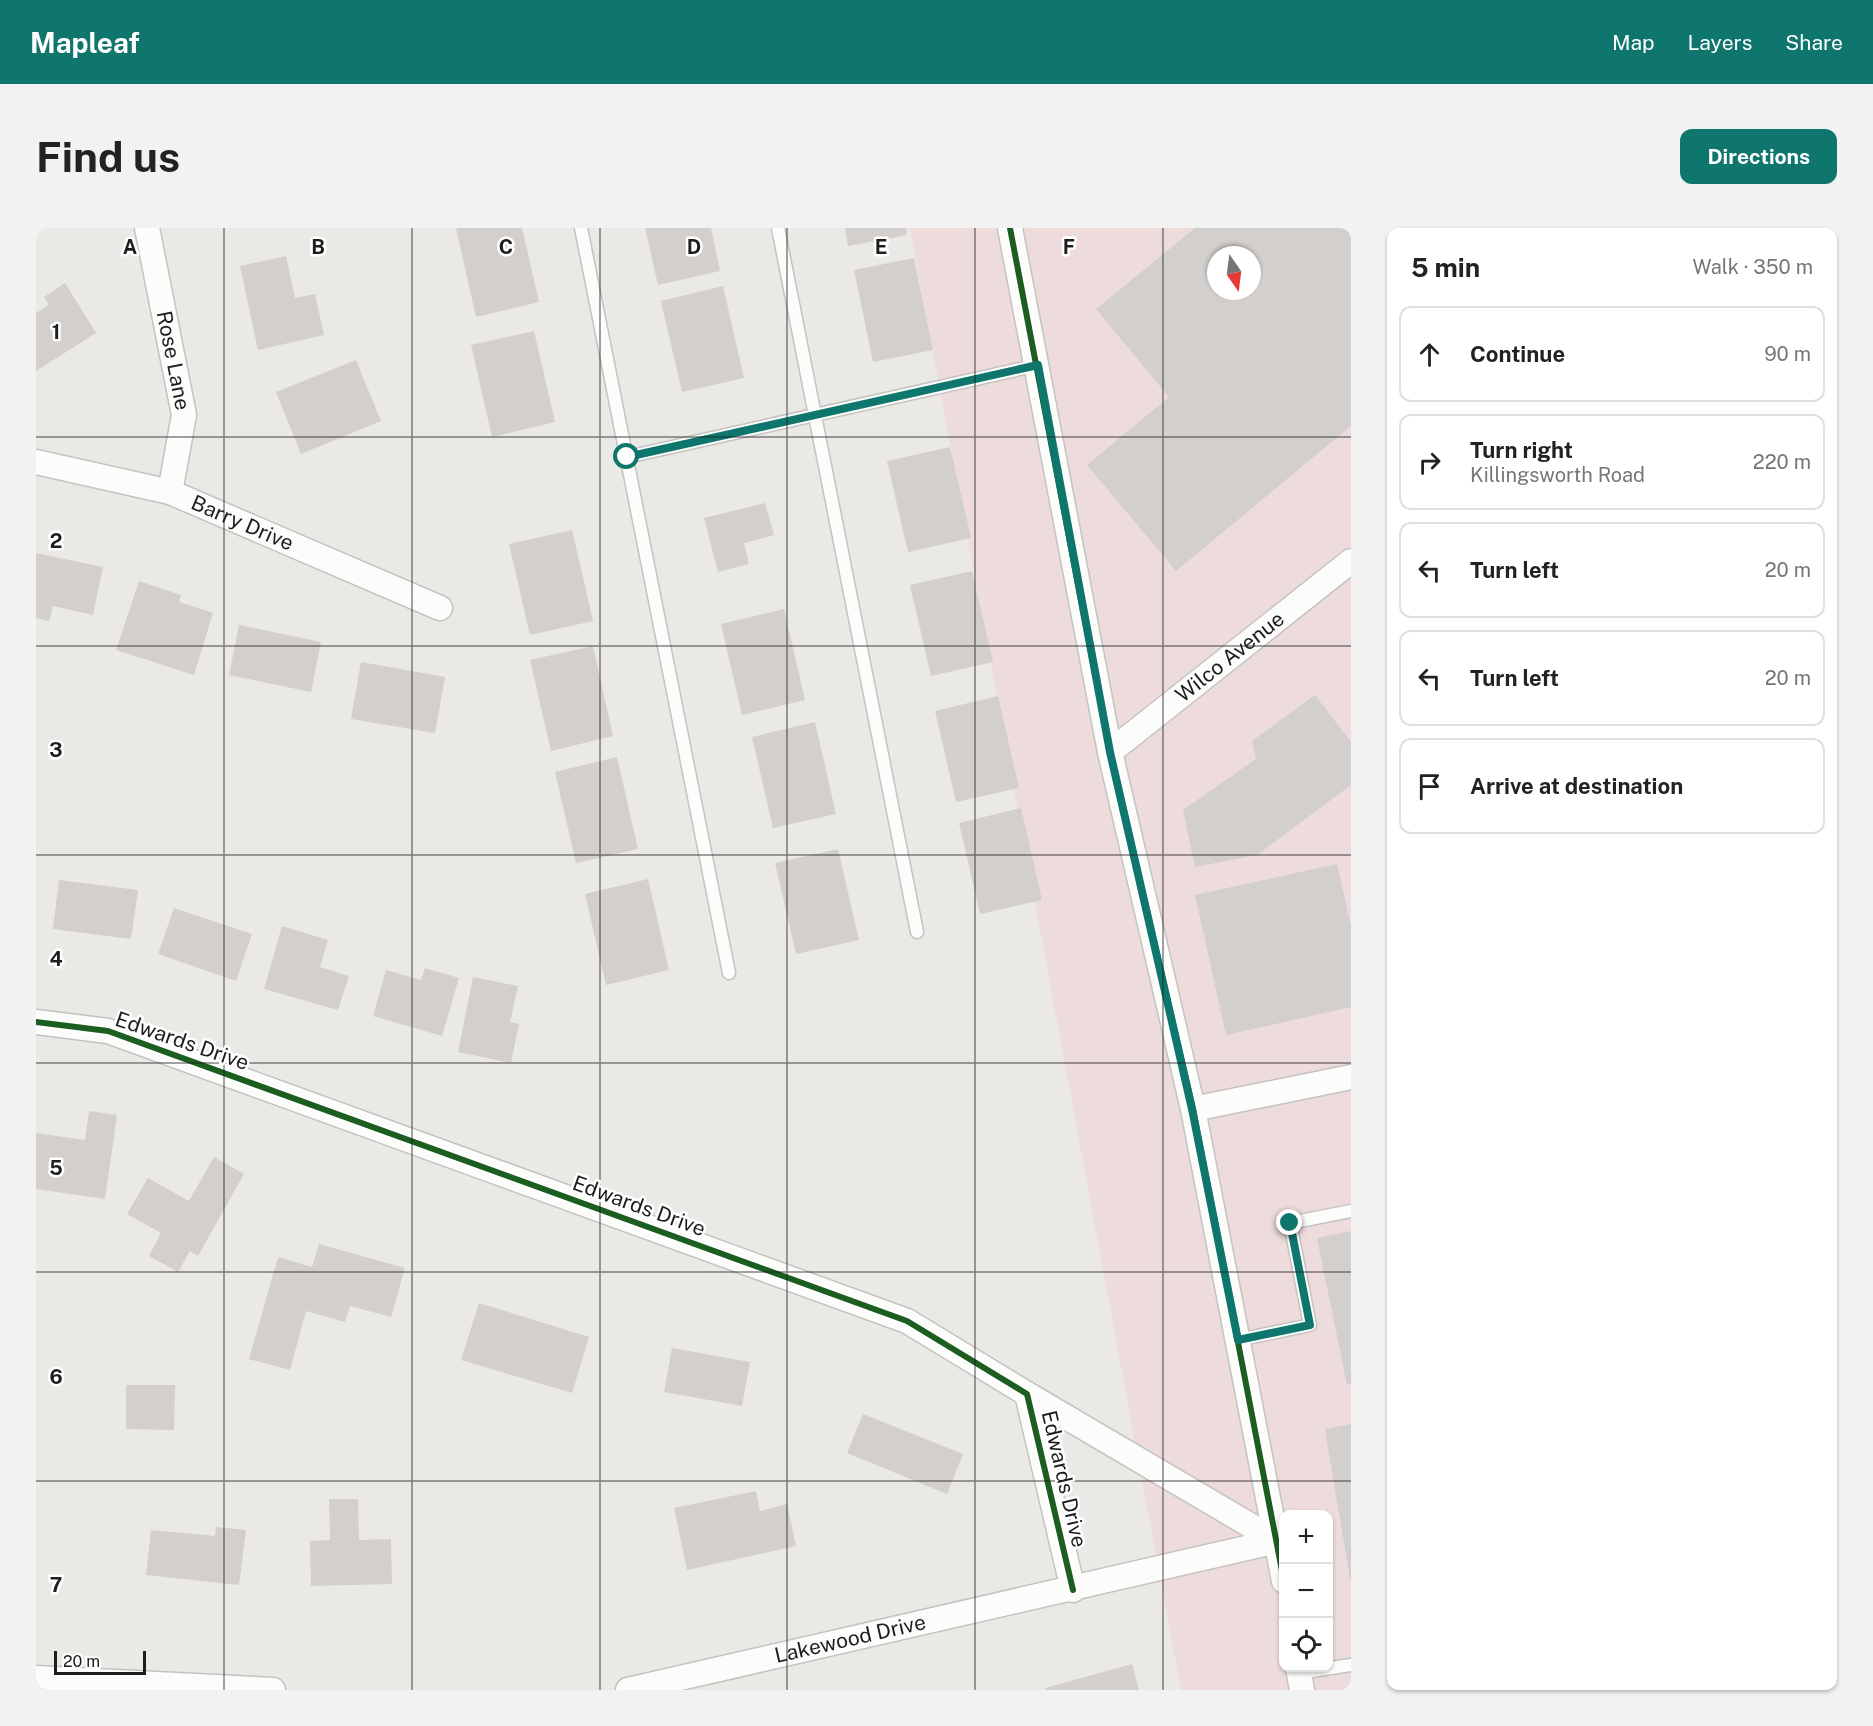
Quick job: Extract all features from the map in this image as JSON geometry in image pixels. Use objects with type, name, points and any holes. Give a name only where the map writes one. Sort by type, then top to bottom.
[{"type":"street","name":"Rose Lane","points":[[147,228],[184,415],[170,492]]},
{"type":"street","points":[[1010,228],[1038,365],[1110,752],[1192,1109],[1281,1564]]},
{"type":"street","name":"Barry Drive","points":[[36,462],[170,492],[440,608]]},
{"type":"street","name":"Wilco Avenue","points":[[1110,752],[1351,561]]},
{"type":"street","name":"Edwards Drive","points":[[36,1022],[108,1031],[907,1321],[1277,1541]]},
{"type":"street","points":[[1192,1109],[1351,1077]]},
{"type":"street","name":"Edwards Drive","points":[[1028,1394],[1073,1590]]},
{"type":"street","name":"Lakewood Drive","points":[[628,1690],[1073,1590],[1277,1541]]},
{"type":"street","points":[[36,1678],[273,1690]]},
{"type":"lane","points":[[581,228],[729,973]]},
{"type":"lane","points":[[778,228],[917,932]]},
{"type":"lane","points":[[627,457],[1038,365]]},
{"type":"lane","points":[[1238,1340],[1310,1325],[1290,1223],[1351,1211]]},
{"type":"lane","points":[[1299,1677],[1351,1665]]},
{"type":"shaded area","points":[[910,228],[1351,228],[1351,1690],[1181,1690]]},
{"type":"building","points":[[456,228],[522,228],[539,302],[476,317]]},
{"type":"building","points":[[645,228],[711,228],[720,271],[658,285]]},
{"type":"building","points":[[845,228],[906,228],[907,235],[848,246]]},
{"type":"building","points":[[1195,228],[1351,228],[1351,426],[1176,571],[1087,465],[1169,397],[1096,309]]},
{"type":"building","points":[[286,256],[295,298],[315,294],[324,335],[258,350],[240,266]]},
{"type":"building","points":[[914,258],[933,350],[873,362],[854,270]]},
{"type":"building","points":[[65,283],[96,333],[36,371],[36,313],[49,305],[44,297]]},
{"type":"building","points":[[723,286],[744,378],[682,392],[661,301]]},
{"type":"building","points":[[534,331],[555,422],[492,437],[471,345]]},
{"type":"building","points":[[356,360],[381,421],[301,454],[276,392]]},
{"type":"building","points":[[950,447],[971,538],[908,552],[887,461]]},
{"type":"building","points":[[765,503],[774,535],[744,543],[749,564],[718,572],[704,518]]},
{"type":"building","points":[[572,530],[593,621],[530,635],[509,544]]},
{"type":"building","points":[[36,553],[103,567],[93,615],[53,606],[49,621],[36,618]]},
{"type":"building","points":[[972,571],[993,662],[931,676],[910,585]]},
{"type":"building","points":[[139,581],[181,595],[179,602],[213,613],[194,675],[116,650]]},
{"type":"building","points":[[784,609],[805,700],[742,715],[721,624]]},
{"type":"building","points":[[239,625],[321,642],[311,692],[229,675]]},
{"type":"building","points":[[593,646],[613,736],[551,751],[530,660]]},
{"type":"building","points":[[361,662],[445,677],[435,733],[351,719]]},
{"type":"building","points":[[1315,695],[1351,742],[1351,785],[1257,855],[1195,867],[1183,810],[1256,759],[1252,741]]},
{"type":"building","points":[[998,696],[1019,788],[956,802],[935,711]]},
{"type":"building","points":[[815,722],[836,814],[773,828],[752,737]]},
{"type":"building","points":[[617,757],[638,849],[576,863],[555,772]]},
{"type":"building","points":[[1021,808],[1042,900],[980,914],[959,823]]},
{"type":"building","points":[[838,849],[859,940],[796,954],[775,863]]},
{"type":"building","points":[[1337,864],[1351,926],[1351,1007],[1226,1035],[1195,895]]},
{"type":"building","points":[[648,879],[669,970],[606,985],[585,894]]},
{"type":"building","points":[[59,880],[138,890],[131,939],[53,929]]},
{"type":"building","points":[[174,908],[252,934],[236,981],[158,954]]},
{"type":"building","points":[[282,926],[328,940],[320,967],[349,976],[338,1010],[264,989]]},
{"type":"building","points":[[425,968],[459,978],[442,1036],[373,1016],[386,970],[421,980]]},
{"type":"building","points":[[473,977],[518,986],[510,1022],[519,1024],[511,1063],[458,1052]]},
{"type":"building","points":[[89,1111],[117,1115],[105,1199],[36,1189],[36,1133],[85,1140]]},
{"type":"building","points":[[214,1157],[244,1174],[198,1256],[190,1251],[178,1272],[149,1256],[161,1233],[127,1214],[148,1178],[189,1201]]},
{"type":"building","points":[[1351,1231],[1351,1384],[1347,1385],[1317,1238]]},
{"type":"building","points":[[319,1244],[405,1268],[391,1317],[350,1306],[345,1322],[306,1311],[290,1370],[249,1359],[278,1257],[312,1267]]},
{"type":"building","points":[[479,1303],[589,1337],[572,1393],[461,1360]]},
{"type":"building","points":[[672,1348],[750,1362],[742,1406],[664,1392]]},
{"type":"building","points":[[126,1385],[175,1385],[174,1430],[126,1429]]},
{"type":"building","points":[[863,1414],[963,1454],[947,1494],[847,1453]]},
{"type":"building","points":[[1351,1424],[1351,1579],[1350,1579],[1325,1429]]},
{"type":"building","points":[[756,1491],[760,1511],[787,1504],[796,1546],[687,1570],[674,1508]]},
{"type":"building","points":[[329,1499],[358,1499],[359,1540],[391,1539],[392,1584],[311,1586],[310,1541],[330,1540]]},
{"type":"building","points":[[216,1527],[246,1530],[239,1585],[146,1575],[151,1530],[215,1536]]},
{"type":"building","points":[[1132,1664],[1139,1690],[1046,1690],[1045,1688]]},
{"type":"cycle path","points":[[1010,228],[1110,752],[1193,1109],[1281,1564]]},
{"type":"cycle path","points":[[36,1022],[108,1031],[907,1321],[1027,1394],[1073,1590]]},
{"type":"route","points":[[627,457],[1038,365],[1110,752],[1192,1109],[1238,1340],[1310,1325],[1290,1223]]}]
